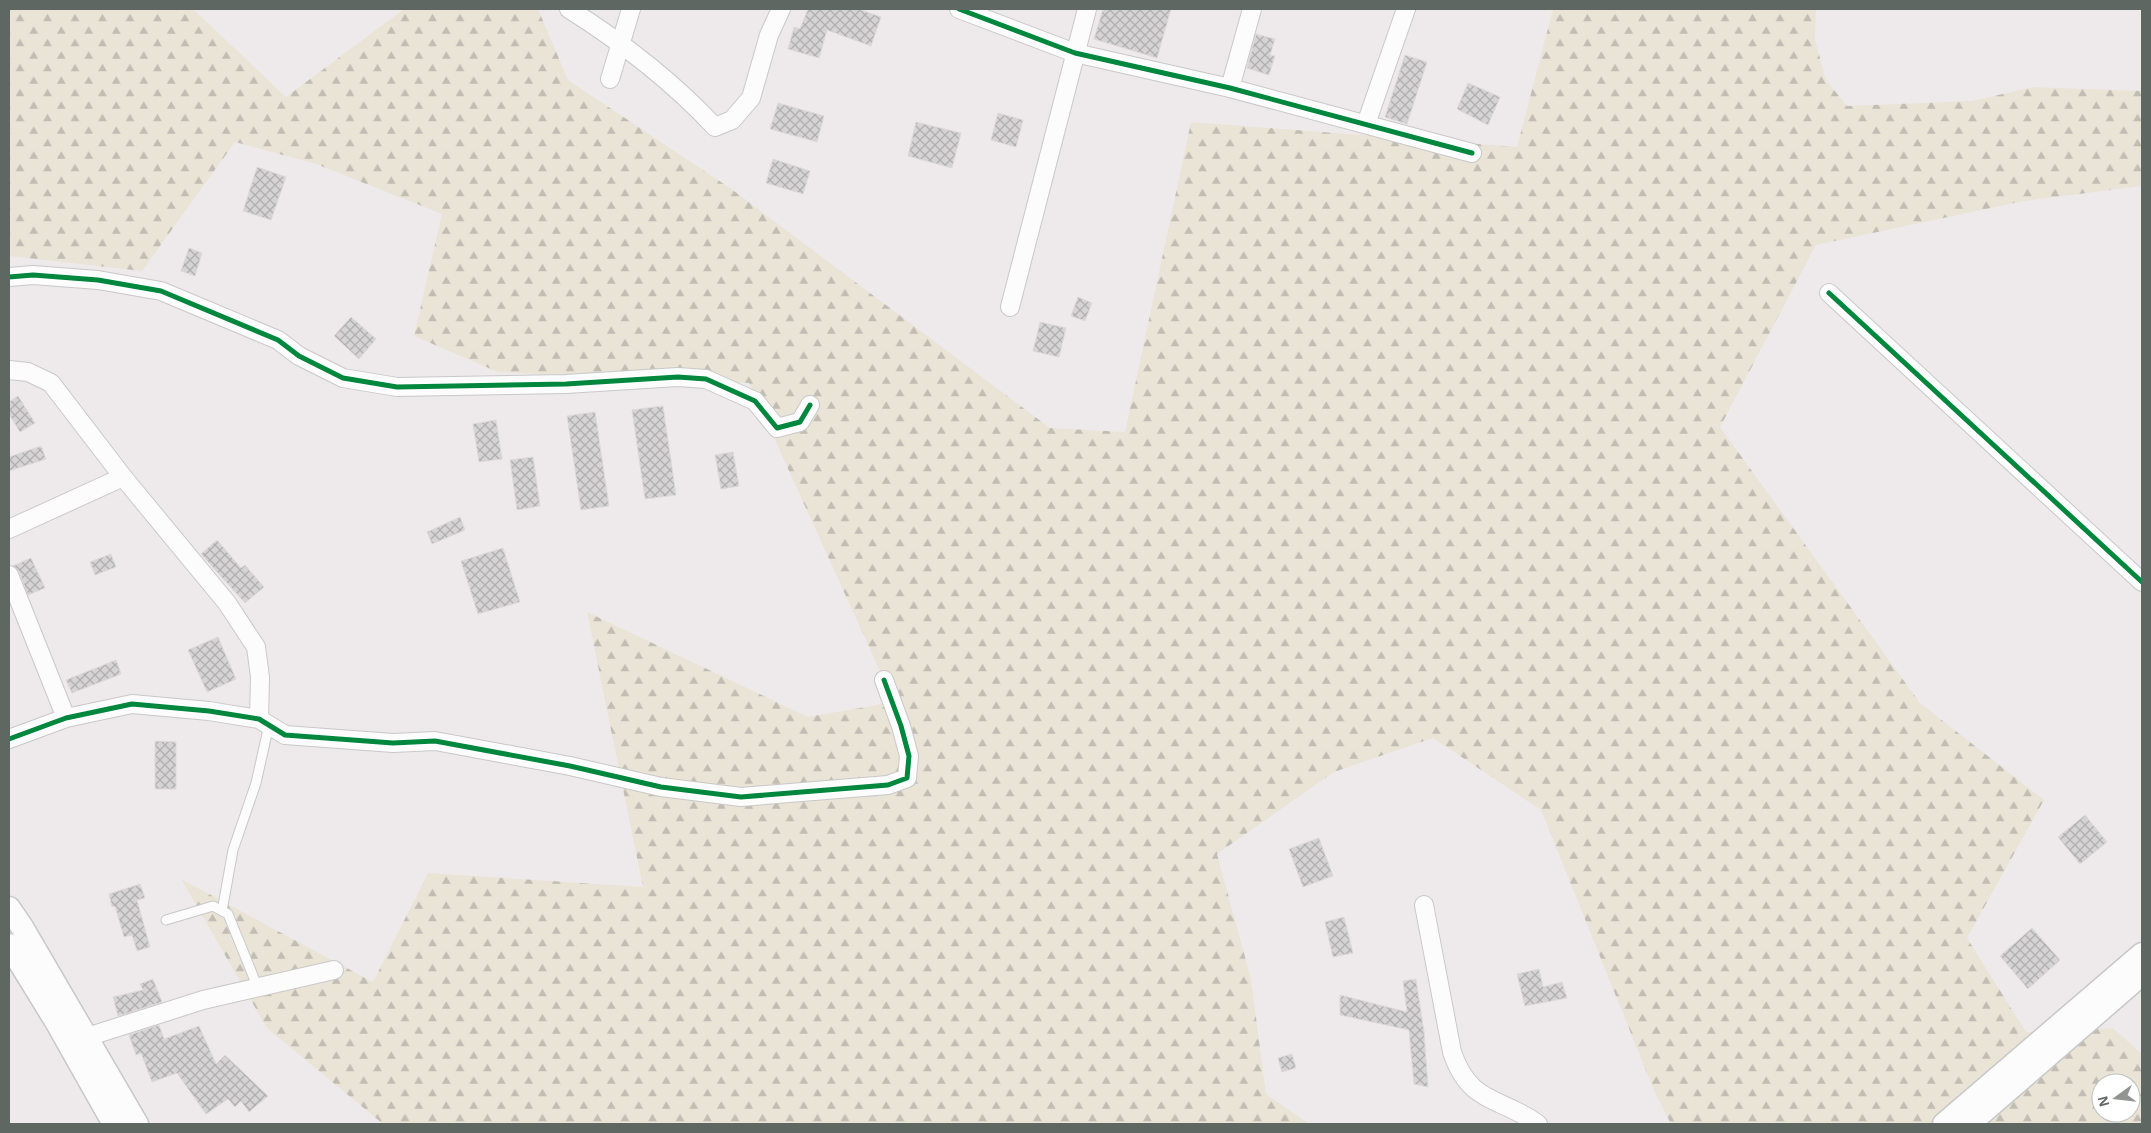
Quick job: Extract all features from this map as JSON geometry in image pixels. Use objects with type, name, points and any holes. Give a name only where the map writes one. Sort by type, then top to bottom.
[{"type":"street","points":[[569,9],[621,43],[684,93],[715,127],[732,120],[751,98],[770,36],[781,9]]},
{"type":"street","points":[[610,79],[631,9]]},
{"type":"street","points":[[959,9],[1076,52],[1230,88],[1472,153]]},
{"type":"street","points":[[1010,307],[1086,9]]},
{"type":"street","points":[[1230,88],[1252,9]]},
{"type":"street","points":[[1366,124],[1406,9]]},
{"type":"street","points":[[9,277],[33,275],[98,280],[161,291],[278,340],[299,356],[343,378],[398,387],[566,384],[678,377],[706,378],[755,400],[777,428],[800,422],[810,405]]},
{"type":"street","points":[[1829,293],[2142,582]]},
{"type":"street","points":[[9,370],[28,372],[51,382],[123,477],[227,603],[256,647],[264,722]]},
{"type":"street","points":[[9,529],[123,477]]},
{"type":"street","points":[[9,575],[66,718]]},
{"type":"street","points":[[9,739],[66,718],[132,704],[209,711],[264,722],[285,735],[393,744],[435,741],[570,766],[661,787],[741,797],[819,792],[888,785],[907,778],[909,756],[884,680]]},
{"type":"street","points":[[1424,905],[1452,1052],[1458,1071],[1475,1091],[1538,1124]]},
{"type":"street","points":[[9,908],[137,1124]]},
{"type":"street","points":[[9,945],[57,1022],[114,1124]]},
{"type":"street","points":[[1944,1124],[2142,954]]},
{"type":"street","points":[[87,1037],[202,1000],[334,970]]},
{"type":"street","points":[[1969,1124],[2142,974]]},
{"type":"lane","points":[[222,911],[233,850],[256,783],[264,722]]},
{"type":"lane","points":[[166,920],[213,906],[228,914],[258,988]]},
{"type":"green space","points":[[9,9],[193,9],[286,97],[404,9],[538,9],[568,80],[730,188],[1050,428],[1125,432],[1191,122],[1517,147],[1553,9],[1816,9],[1815,40],[1826,80],[1847,106],[1972,101],[2033,87],[2142,91],[2142,186],[2024,201],[1816,245],[1720,427],[1920,703],[2044,800],[1967,938],[2026,1032],[2113,1028],[2142,1054],[2142,1124],[1671,1124],[1655,1093],[1541,810],[1433,738],[1334,772],[1217,854],[1251,979],[1266,1094],[1309,1124],[383,1124],[267,1028],[181,879],[373,982],[428,873],[643,887],[587,612],[808,717],[894,702],[749,383],[498,372],[414,336],[442,214],[316,164],[235,142],[142,271],[9,256]]},
{"type":"building","points":[[808,9],[858,9],[881,17],[871,46],[827,30],[819,58],[788,49],[794,27],[800,29]]},
{"type":"building","points":[[1103,9],[1171,9],[1157,58],[1094,39]]},
{"type":"building","points":[[1256,34],[1275,39],[1270,55],[1275,56],[1269,75],[1247,68]]},
{"type":"building","points":[[1405,55],[1427,62],[1407,124],[1385,117]]},
{"type":"building","points":[[1468,83],[1500,97],[1488,125],[1457,109]]},
{"type":"building","points":[[778,103],[824,116],[817,142],[770,129]]},
{"type":"building","points":[[998,113],[1023,120],[1016,147],[991,140]]},
{"type":"building","points":[[916,122],[961,133],[952,168],[908,156]]},
{"type":"building","points":[[773,159],[810,171],[803,194],[766,183]]},
{"type":"building","points":[[257,167],[286,177],[271,220],[243,211]]},
{"type":"building","points":[[189,248],[202,253],[195,276],[181,271]]},
{"type":"building","points":[[1078,297],[1092,303],[1085,321],[1071,316]]},
{"type":"building","points":[[351,317],[376,339],[359,359],[334,336]]},
{"type":"building","points":[[1040,322],[1066,328],[1059,357],[1033,351]]},
{"type":"building","points":[[18,396],[35,423],[20,432],[9,414],[9,402]]},
{"type":"building","points":[[663,406],[676,495],[645,499],[632,410]]},
{"type":"building","points":[[595,412],[609,506],[581,510],[567,416]]},
{"type":"building","points":[[496,420],[502,459],[479,462],[473,424]]},
{"type":"building","points":[[41,446],[46,459],[9,471],[9,457]]},
{"type":"building","points":[[733,452],[739,486],[721,489],[715,455]]},
{"type":"building","points":[[533,457],[540,506],[517,510],[510,460]]},
{"type":"building","points":[[460,517],[465,530],[432,544],[427,532]]},
{"type":"building","points":[[217,540],[241,568],[245,565],[264,587],[245,603],[201,554]]},
{"type":"building","points":[[503,548],[520,602],[478,614],[461,561]]},
{"type":"building","points":[[111,554],[116,567],[95,575],[90,562]]},
{"type":"building","points":[[31,558],[45,588],[28,595],[19,571],[13,566]]},
{"type":"building","points":[[218,637],[236,679],[207,692],[188,650]]},
{"type":"building","points":[[116,660],[121,674],[72,693],[66,680]]},
{"type":"building","points":[[155,741],[176,742],[176,789],[155,789]]},
{"type":"building","points":[[2085,815],[2107,842],[2080,864],[2058,837]]},
{"type":"building","points":[[1319,838],[1333,876],[1303,887],[1289,849]]},
{"type":"building","points":[[140,884],[145,898],[137,900],[150,947],[137,951],[132,935],[124,937],[115,906],[112,907],[109,894]]},
{"type":"building","points":[[1344,917],[1353,953],[1333,957],[1325,922]]},
{"type":"building","points":[[2032,928],[2060,960],[2028,989],[2000,956]]},
{"type":"building","points":[[1539,969],[1543,987],[1562,982],[1567,998],[1525,1006],[1517,974]]},
{"type":"building","points":[[153,979],[162,1002],[118,1016],[113,997],[143,990],[140,984]]},
{"type":"building","points":[[1416,979],[1424,1032],[1428,1087],[1414,1084],[1409,1030],[1340,1015],[1340,995],[1407,1012],[1403,981]]},
{"type":"building","points":[[159,1025],[164,1039],[199,1026],[216,1064],[225,1055],[268,1096],[249,1112],[241,1101],[235,1107],[228,1099],[206,1114],[177,1073],[152,1082],[141,1053],[136,1055],[129,1035]]},
{"type":"building","points":[[1292,1054],[1296,1068],[1282,1072],[1278,1058]]},
{"type":"cycle path","points":[[959,9],[1075,53],[1230,88],[1472,153]]},
{"type":"cycle path","points":[[9,277],[33,275],[98,280],[161,291],[278,340],[299,356],[343,378],[397,387],[566,384],[678,377],[706,379],[755,401],[777,428],[800,422],[810,405]]},
{"type":"cycle path","points":[[1829,293],[2142,582]]},
{"type":"cycle path","points":[[9,739],[66,718],[132,704],[209,711],[259,719],[285,735],[393,743],[435,741],[570,766],[661,787],[741,797],[888,785],[907,778],[909,756],[901,726],[884,680]]}]
